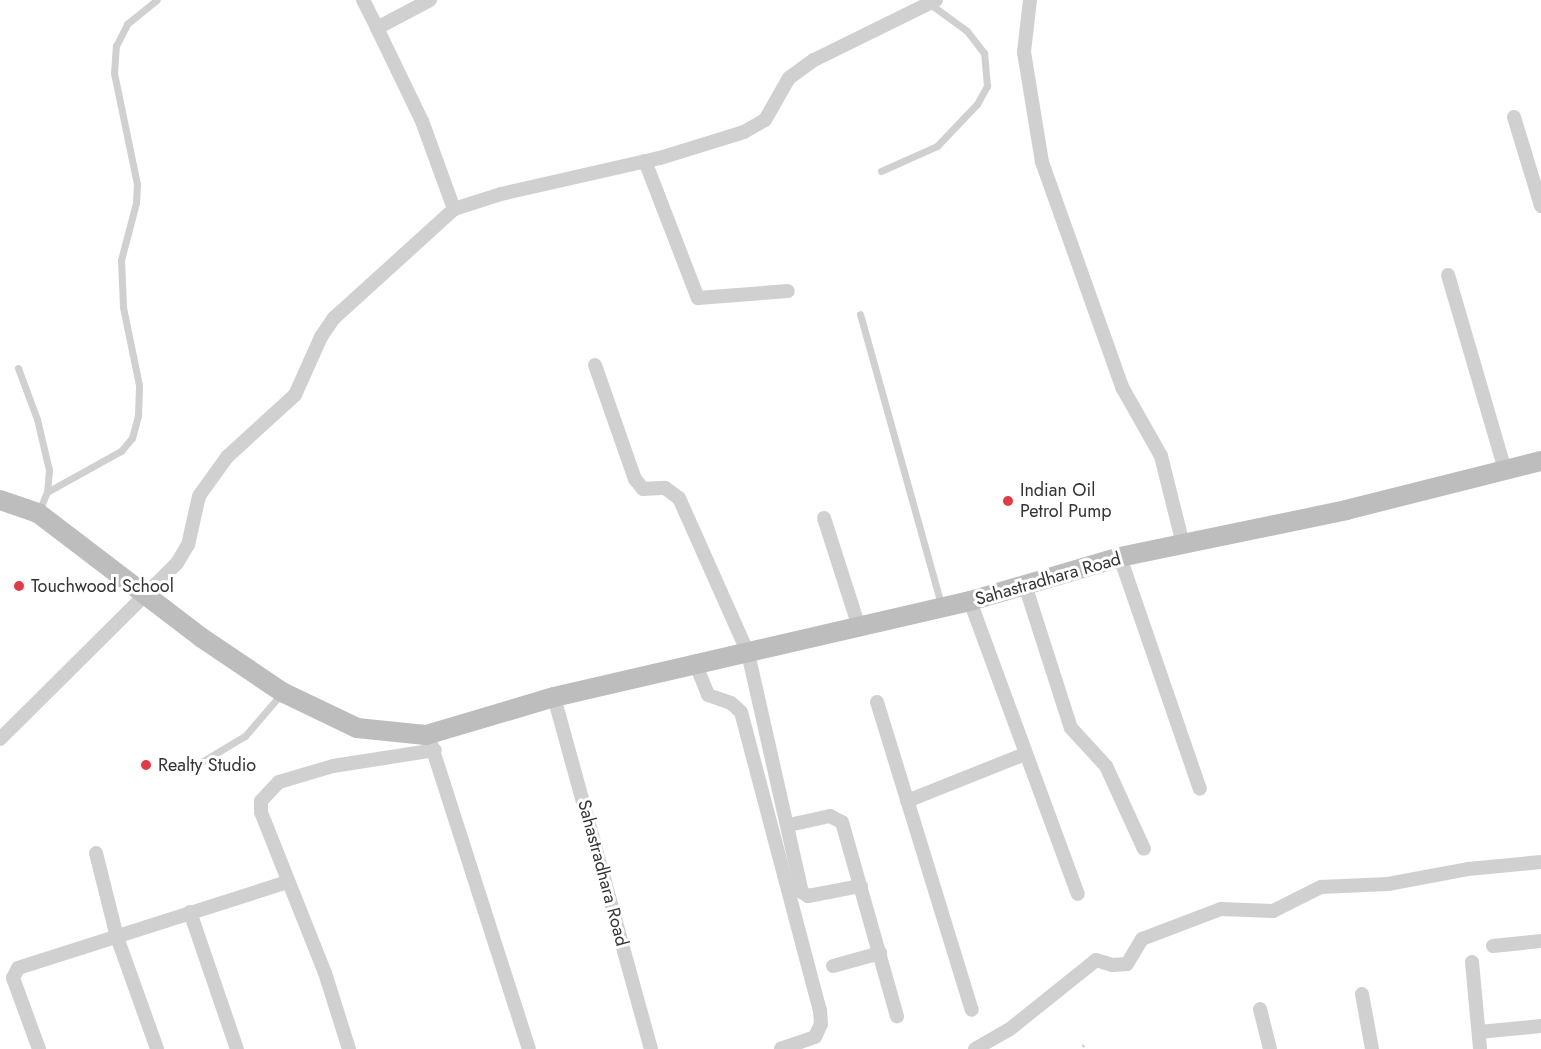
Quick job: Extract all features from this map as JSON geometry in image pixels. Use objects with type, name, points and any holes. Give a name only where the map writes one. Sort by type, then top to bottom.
[{"type":"main road","name":"Sahastradhara Road","points":[[0,500],[38,513],[282,692],[357,728],[430,742],[554,697],[970,601],[1120,557],[1541,461]]},
{"type":"street","points":[[363,0],[422,121],[454,209]]},
{"type":"street","points":[[377,28],[430,0]]},
{"type":"street","points":[[1030,0],[1024,52],[1042,162],[1119,379],[1161,456],[1184,544]]},
{"type":"street","points":[[0,739],[147,595],[188,545],[199,496],[227,457],[295,395],[321,337],[334,318],[454,209],[645,161],[744,132],[765,120],[789,78],[814,60],[933,2]]},
{"type":"street","points":[[1514,117],[1541,206]]},
{"type":"street","points":[[645,161],[698,298],[788,291]]},
{"type":"street","points":[[1448,275],[1505,470]]},
{"type":"street","points":[[595,365],[635,479],[643,489],[665,488],[679,498],[748,653],[806,896],[861,886]]},
{"type":"street","points":[[824,518],[859,627]]},
{"type":"street","points":[[1120,557],[1200,789]]},
{"type":"street","points":[[1025,585],[1066,719],[1111,775],[1144,849]]},
{"type":"street","points":[[970,601],[1078,894]]},
{"type":"street","points":[[696,665],[708,695],[731,703],[741,712],[819,1010],[821,1024],[815,1037],[781,1049]]},
{"type":"street","name":"Sahastradhara Road","points":[[554,697],[651,1049]]},
{"type":"street","points":[[877,702],[972,1010]]},
{"type":"street","points":[[349,1049],[325,973],[261,812],[261,801],[270,788],[333,766],[430,742],[530,1049]]},
{"type":"street","points":[[907,801],[1025,754]]},
{"type":"street","points":[[789,825],[839,817],[861,886],[897,1016]]},
{"type":"street","points":[[96,853],[117,937],[157,1049]]},
{"type":"street","points":[[975,1049],[1010,1029],[1087,964],[1102,959],[1112,965],[1127,964],[1142,939],[1214,911],[1235,908],[1273,911],[1321,888],[1388,884],[1468,869],[1541,862]]},
{"type":"street","points":[[39,1049],[13,978],[16,970],[288,882]]},
{"type":"street","points":[[190,912],[237,1049]]},
{"type":"street","points":[[1493,946],[1541,941]]},
{"type":"street","points":[[833,966],[880,953]]},
{"type":"street","points":[[1472,962],[1480,1049]]},
{"type":"street","points":[[1362,994],[1372,1049]]},
{"type":"street","points":[[1260,1009],[1270,1049]]},
{"type":"street","points":[[1479,1032],[1541,1026]]},
{"type":"lane","points":[[47,492],[121,451],[132,438],[138,415],[138,385],[123,307],[121,260],[136,203],[137,184],[115,64],[116,46],[127,24],[157,0]]},
{"type":"lane","points":[[881,171],[937,146],[977,104],[987,86],[984,53],[967,31],[933,2]]},
{"type":"lane","points":[[860,314],[941,608]]},
{"type":"lane","points":[[18,368],[38,419],[49,470],[47,492],[38,513]]},
{"type":"lane","points":[[198,764],[245,736],[282,692]]},
{"type":"path","points":[[1082,1045],[1087,1049]]},
{"type":"place","name":"Indian Oil Petrol Pump","points":[[1008,501]]},
{"type":"place","name":"Touchwood School","points":[[19,586]]},
{"type":"place","name":"Realty Studio","points":[[146,765]]}]
